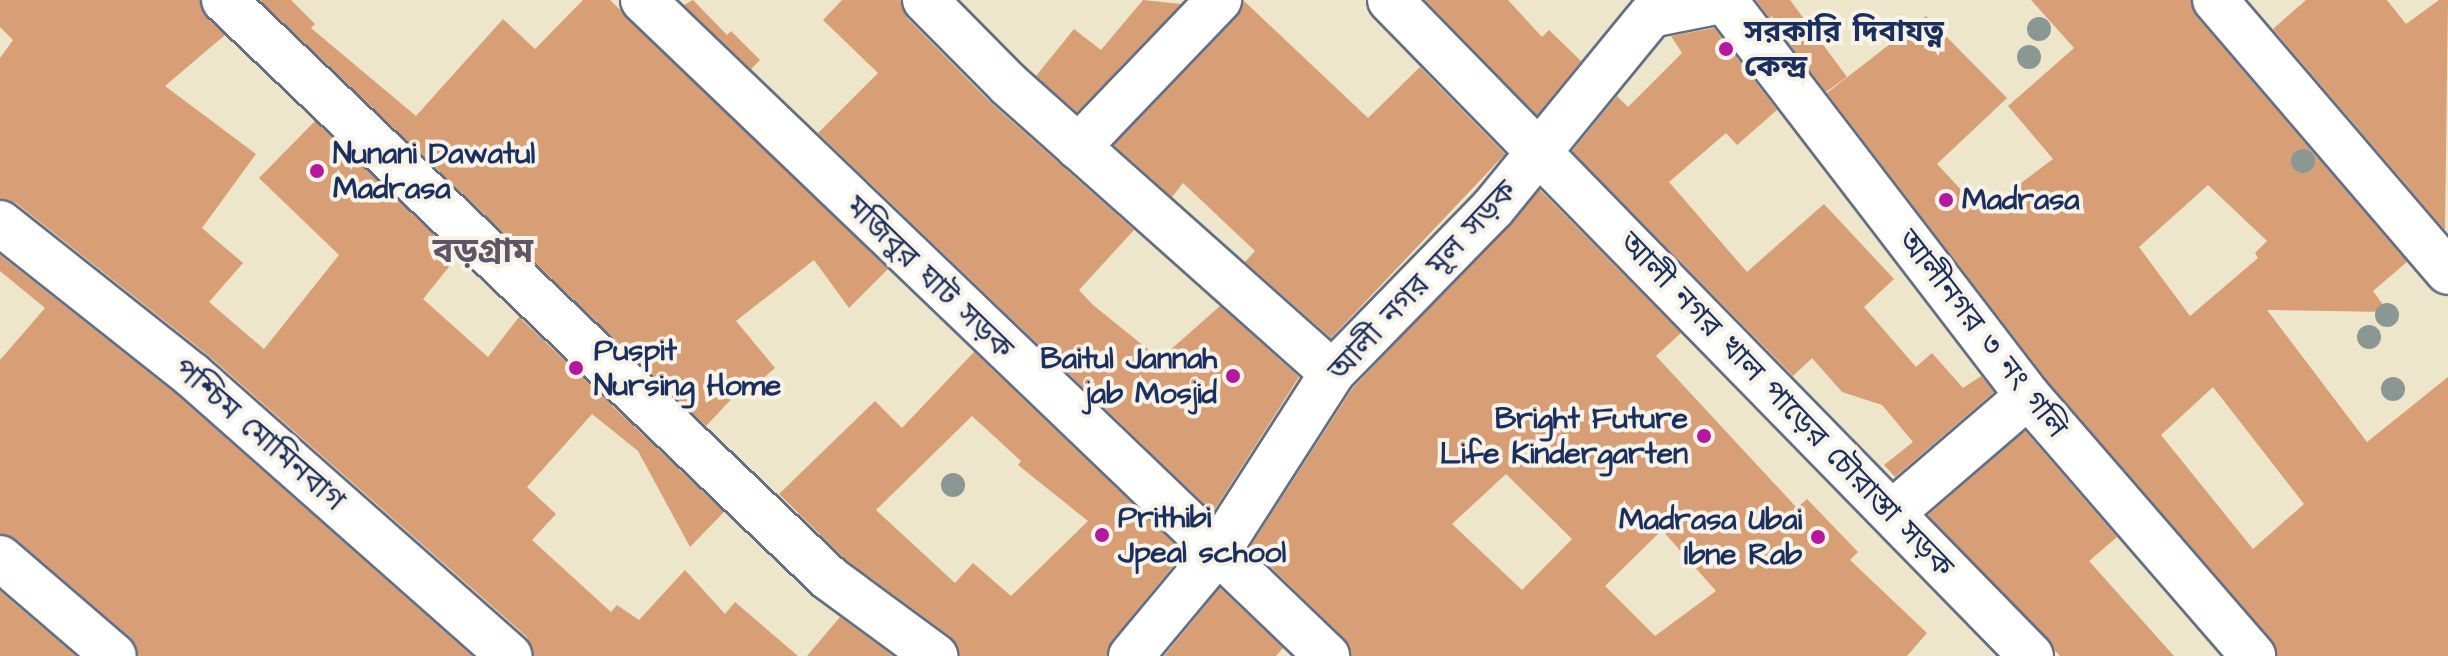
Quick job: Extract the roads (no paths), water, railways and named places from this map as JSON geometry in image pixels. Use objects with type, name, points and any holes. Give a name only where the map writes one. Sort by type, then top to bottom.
[{"type":"street","points":[[224,0],[829,578],[935,656]]},
{"type":"street","name":"মজিবুর ঘাট সড়ক","points":[[643,0],[1216,554],[1327,656]]},
{"type":"street","points":[[925,0],[1078,147],[1332,373]]},
{"type":"street","points":[[1078,147],[1219,0]]},
{"type":"street","name":"আলী নগর খাল পাড়ের চৌরাস্তা সড়ক","points":[[1390,0],[2031,656]]},
{"type":"street","points":[[2215,0],[2448,272]]},
{"type":"street","name":"আলী নগর মূল সড়ক","points":[[1131,656],[1216,554],[1332,373],[1541,154],[1646,8],[1726,1]]},
{"type":"street","name":"আলীনগর ৩ নং গলি","points":[[1726,1],[2028,396],[2253,656]]},
{"type":"street","name":"পশ্চিম মোমিনবাগ","points":[[0,223],[192,375],[510,656]]},
{"type":"street","points":[[1892,513],[2028,396]]},
{"type":"street","points":[[0,558],[114,656]]},
{"type":"place","name":"সরকারি দিবাযত্ন কেন্দ্র","points":[[1726,49]]},
{"type":"place","name":"Nunani Dawatul Madrasa","points":[[317,171]]},
{"type":"place","name":"Madrasa","points":[[1946,200]]},
{"type":"place","name":"Puspit Nursing Home","points":[[576,368]]},
{"type":"place","name":"Baitul Jannah jab Mosjid","points":[[1233,376]]},
{"type":"place","name":"Bright Future Life Kindergarten","points":[[1704,436]]},
{"type":"place","name":"Prithibi Jpeal school","points":[[1102,535]]},
{"type":"place","name":"Madrasa Ubai Ibne Rab","points":[[1818,537]]},
{"type":"district","name":"বড়গ্রাম","points":[[483,253]]}]
